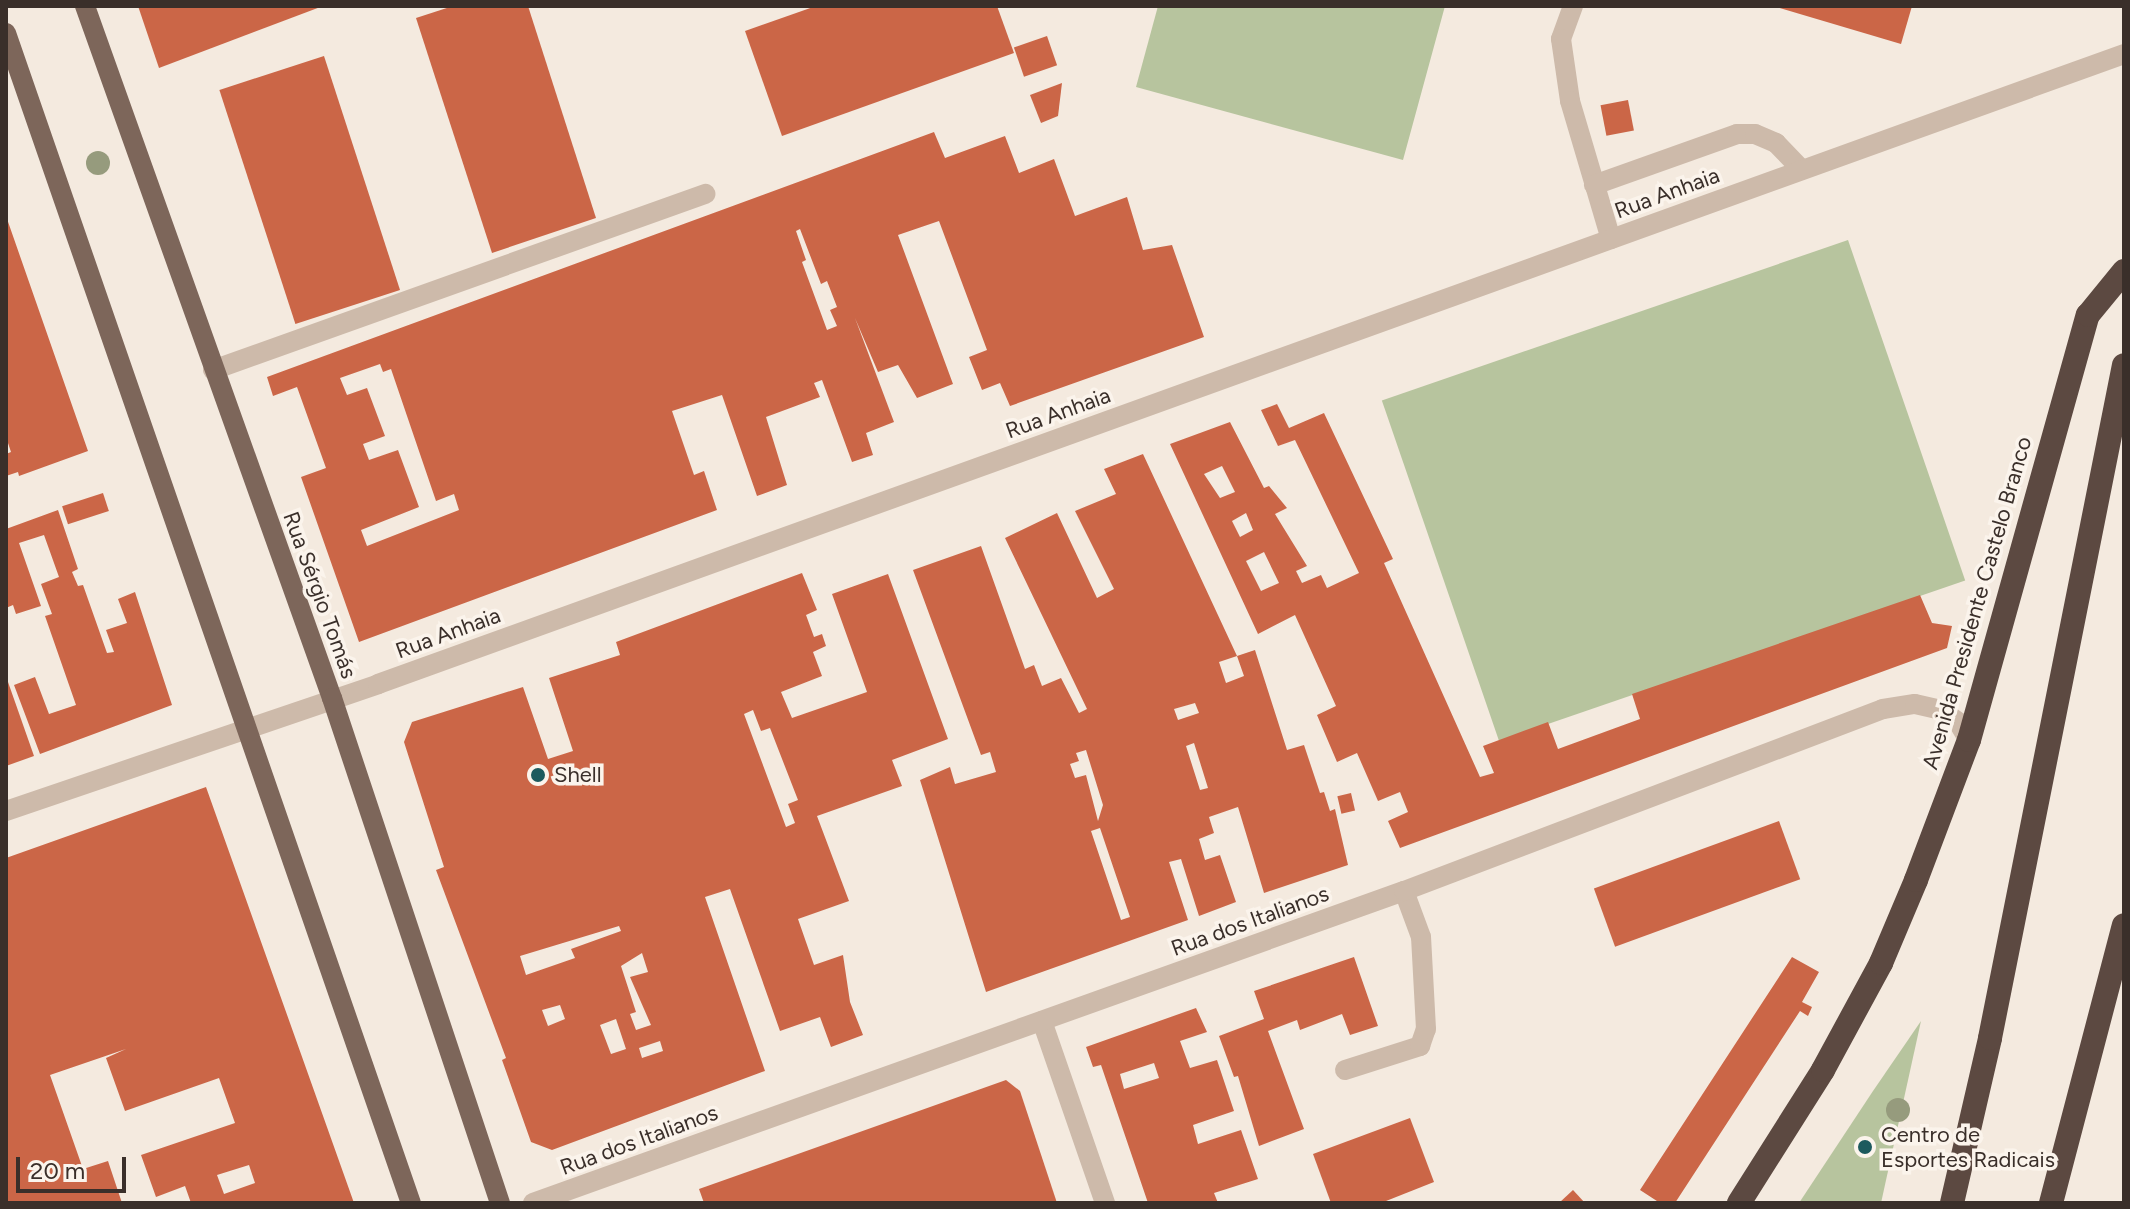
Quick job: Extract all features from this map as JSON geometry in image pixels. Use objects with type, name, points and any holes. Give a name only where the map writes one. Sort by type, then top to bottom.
[{"type":"highway","name":"Avenida Presidente Castelo Branco","points":[[1739,1203],[1823,1070],[1881,963],[1969,740],[2088,315],[2124,271]]},
{"type":"highway","points":[[1952,1203],[1994,1022],[2124,365]]},
{"type":"highway","points":[[2051,1203],[2124,925]]},
{"type":"main road","name":"Rua Sérgio Tomás","points":[[85,6],[332,698],[500,1203]]},
{"type":"main road","points":[[6,33],[411,1203]]},
{"type":"street","points":[[1573,6],[1561,39],[1570,101],[1611,239]]},
{"type":"street","name":"Rua Anhaia","points":[[6,811],[332,698],[2124,54]]},
{"type":"street","points":[[1594,185],[1737,134],[1755,134],[1776,143],[1802,170]]},
{"type":"street","points":[[213,370],[705,194]]},
{"type":"street","name":"Rua dos Italianos","points":[[533,1203],[1404,891],[1883,709],[1915,704],[1941,710],[1958,722],[1969,740]]},
{"type":"street","points":[[1345,1070],[1420,1046],[1426,1029],[1421,937],[1404,891]]},
{"type":"street","points":[[1042,1021],[1105,1203]]},
{"type":"green space","points":[[1158,6],[1445,6],[1403,160],[1136,87]]},
{"type":"green space","points":[[1848,240],[1965,580],[1499,741],[1382,401]]},
{"type":"green space","name":"Centro de Esportes Radicais","points":[[1921,1021],[1881,1203],[1799,1203],[1873,1091]]},
{"type":"building","points":[[138,6],[323,6],[159,68]]},
{"type":"building","points":[[453,6],[528,6],[596,218],[492,253],[416,18]]},
{"type":"building","points":[[816,6],[997,6],[1014,53],[782,136],[745,31]]},
{"type":"building","points":[[1773,6],[1912,6],[1901,44]]},
{"type":"building","points":[[1047,36],[1057,65],[1024,77],[1014,47]]},
{"type":"building","points":[[324,56],[400,290],[295,324],[219,90]]},
{"type":"building","points":[[1062,83],[1058,116],[1041,123],[1030,95]]},
{"type":"building","points":[[1628,100],[1634,130],[1606,136],[1601,105]]},
{"type":"building","points":[[934,132],[945,158],[1005,136],[1019,173],[1054,159],[1075,216],[1127,197],[1143,250],[1172,245],[1204,337],[1010,406],[1000,383],[982,390],[969,357],[987,350],[939,221],[898,235],[953,384],[917,398],[898,365],[878,372],[855,318],[894,422],[866,433],[873,455],[852,462],[822,380],[814,383],[820,397],[766,417],[787,485],[757,496],[722,395],[672,411],[694,475],[704,471],[717,510],[359,642],[301,477],[326,468],[297,387],[273,396],[267,377]],"holes":[[[800,229],[821,284],[827,281],[837,307],[830,310],[837,326],[827,330],[802,262],[806,260],[796,231]],[[380,364],[383,372],[391,369],[436,501],[454,494],[459,510],[367,546],[361,530],[419,507],[398,450],[369,460],[363,444],[385,436],[367,388],[347,395],[340,378]]]},
{"type":"building","points":[[6,216],[88,451],[19,476],[18,472],[6,476],[6,454],[11,452],[6,437]]},
{"type":"building","points":[[1277,404],[1289,428],[1324,413],[1393,559],[1384,563],[1480,777],[1494,773],[1483,746],[1548,722],[1558,749],[1640,719],[1632,694],[1920,595],[1932,623],[1952,626],[1947,648],[1400,848],[1388,821],[1408,812],[1400,792],[1378,801],[1357,753],[1337,762],[1317,715],[1336,706],[1295,615],[1258,634],[1170,444],[1230,422],[1264,488],[1269,486],[1287,508],[1275,514],[1307,566],[1296,571],[1302,583],[1321,575],[1327,588],[1359,573],[1295,440],[1278,446],[1261,410]],"holes":[[[1222,466],[1235,492],[1220,498],[1204,474]],[[1246,513],[1253,530],[1240,537],[1232,521]],[[1264,552],[1279,583],[1261,591],[1246,561]]]},
{"type":"building","points":[[1143,454],[1237,656],[1255,650],[1287,750],[1304,745],[1320,793],[1324,792],[1330,811],[1335,809],[1348,865],[1264,893],[1238,807],[1209,817],[1214,833],[1199,839],[1205,860],[1220,855],[1236,902],[1199,916],[1181,859],[1169,862],[1188,920],[986,992],[920,780],[950,767],[955,784],[996,772],[990,752],[981,755],[913,570],[981,546],[1025,669],[1034,665],[1042,686],[1061,678],[1079,713],[1087,709],[1005,538],[1057,513],[1097,598],[1114,589],[1075,511],[1116,494],[1104,469]],"holes":[[[1237,656],[1244,676],[1226,683],[1219,662]],[[1195,703],[1199,713],[1178,720],[1174,709]],[[1194,743],[1208,788],[1200,790],[1186,746]],[[1086,750],[1103,805],[1098,821],[1086,775],[1075,778],[1070,764],[1079,761],[1076,753]],[[1100,828],[1130,917],[1121,920],[1091,831]]]},
{"type":"building","points":[[103,493],[109,511],[68,524],[62,506]]},
{"type":"building","points":[[58,510],[78,569],[72,572],[78,586],[83,585],[107,653],[114,652],[106,630],[127,623],[118,599],[135,592],[172,705],[40,754],[14,685],[35,677],[49,714],[76,705],[45,616],[52,614],[41,584],[59,577],[44,535],[19,543],[41,606],[16,614],[13,605],[6,608],[6,529]]},
{"type":"building","points":[[802,573],[817,610],[806,615],[814,637],[822,634],[826,646],[813,652],[822,676],[781,692],[792,718],[867,692],[832,594],[888,574],[948,739],[892,760],[902,786],[817,816],[849,901],[798,919],[814,965],[843,955],[850,1002],[863,1035],[831,1047],[820,1017],[780,1031],[730,889],[705,897],[765,1071],[552,1150],[531,1142],[502,1060],[506,1058],[436,870],[444,867],[404,742],[412,722],[523,687],[548,759],[573,751],[549,678],[620,655],[616,642]],"holes":[[[753,710],[761,731],[770,728],[798,800],[788,804],[795,823],[786,827],[744,714]],[[619,926],[621,931],[571,949],[575,958],[526,975],[520,956]],[[642,953],[648,972],[630,977],[651,1025],[636,1030],[630,1014],[636,1012],[621,966]],[[560,1005],[565,1019],[548,1026],[542,1010]],[[616,1019],[626,1049],[611,1054],[600,1025]],[[660,1041],[663,1051],[642,1058],[639,1048]]]},
{"type":"building","points":[[6,683],[34,756],[6,766]]},
{"type":"building","points":[[206,787],[354,1203],[191,1203],[185,1186],[156,1197],[141,1155],[235,1123],[219,1078],[125,1111],[106,1058],[126,1049],[50,1075],[83,1169],[108,1161],[122,1203],[6,1203],[6,858]],"holes":[[[249,1165],[255,1183],[224,1194],[217,1175]]]},
{"type":"building","points":[[1351,793],[1355,811],[1341,814],[1337,796]]},
{"type":"building","points":[[1779,821],[1800,879],[1615,947],[1594,888]]},
{"type":"building","points":[[1354,957],[1378,1026],[1350,1035],[1342,1014],[1300,1030],[1297,1020],[1268,1031],[1304,1129],[1259,1146],[1238,1076],[1234,1077],[1219,1036],[1264,1019],[1254,991]]},
{"type":"building","points":[[1792,957],[1819,972],[1802,1002],[1812,1007],[1808,1016],[1800,1011],[1675,1203],[1660,1203],[1640,1190]]},
{"type":"building","points":[[1196,1008],[1207,1032],[1180,1041],[1190,1068],[1217,1060],[1234,1111],[1193,1125],[1198,1144],[1241,1130],[1258,1179],[1214,1193],[1218,1203],[1148,1203],[1101,1065],[1093,1067],[1086,1047]],"holes":[[[1154,1063],[1159,1078],[1124,1089],[1120,1074]]]},
{"type":"building","points":[[1006,1080],[1020,1091],[1057,1203],[704,1203],[699,1189]]},
{"type":"building","points":[[1410,1118],[1434,1182],[1381,1203],[1331,1203],[1313,1154]]},
{"type":"building","points":[[1573,1190],[1585,1203],[1559,1203]]},
{"type":"place","name":"Shell","points":[[538,775]]},
{"type":"place","name":"Centro de Esportes Radicais","points":[[1865,1147]]}]
